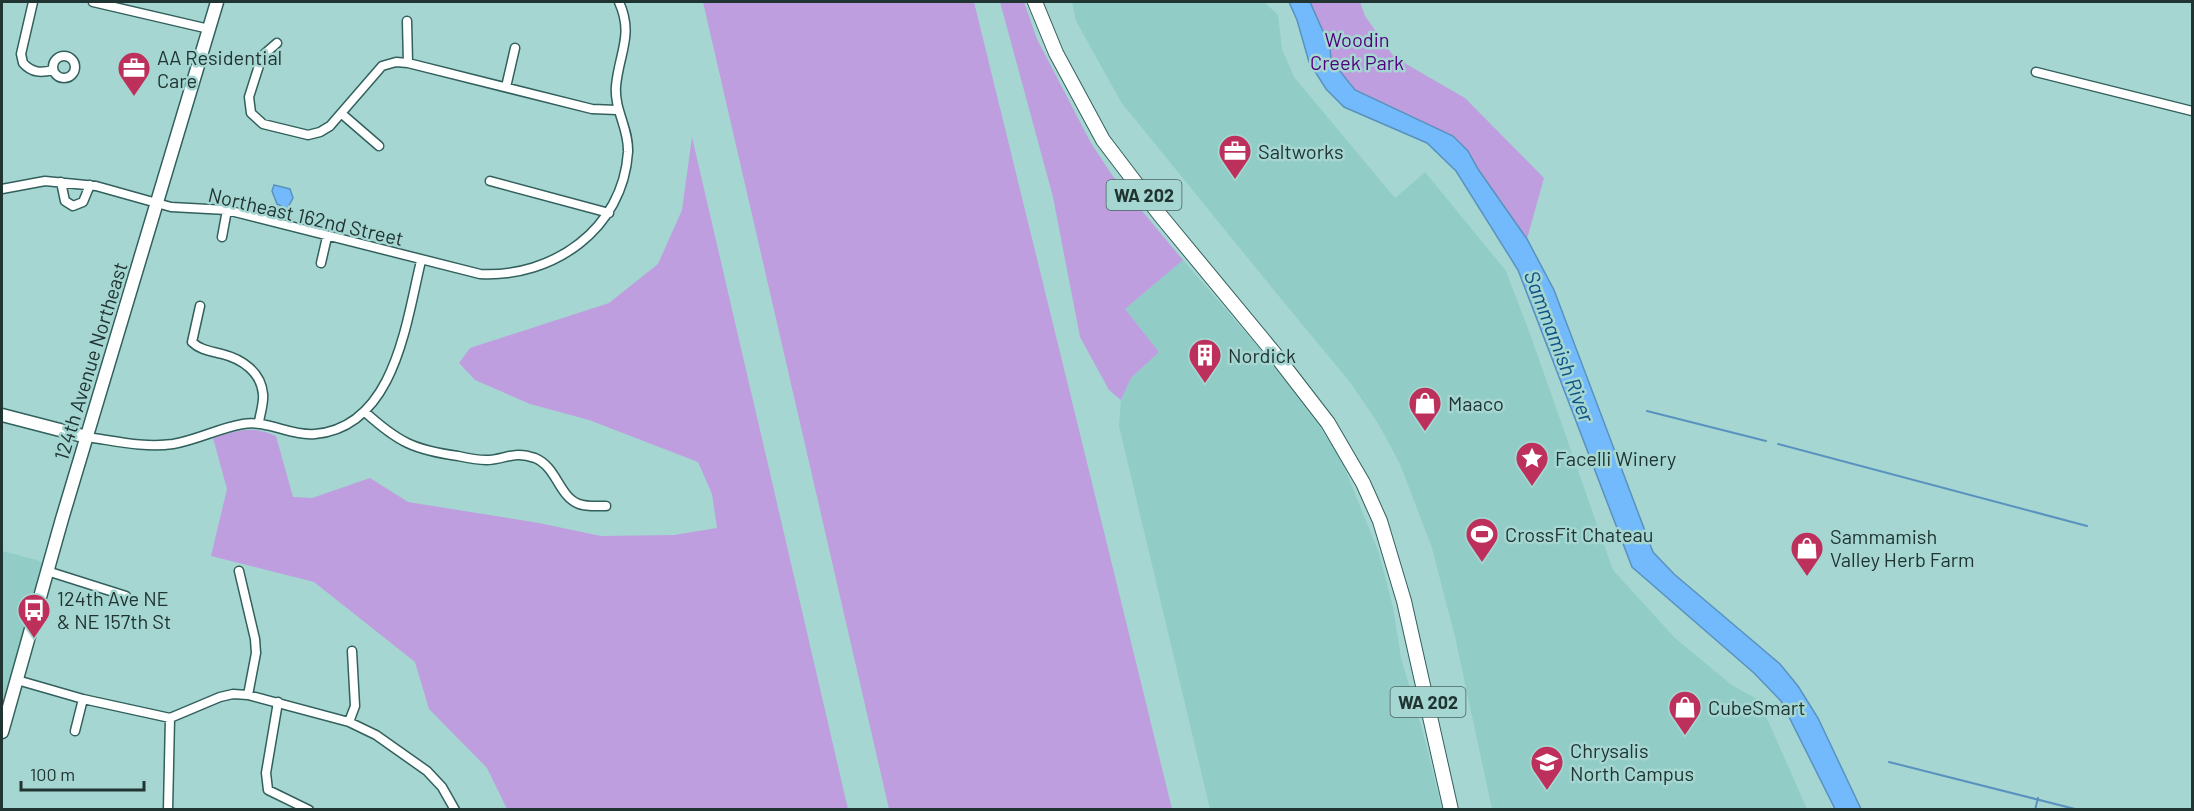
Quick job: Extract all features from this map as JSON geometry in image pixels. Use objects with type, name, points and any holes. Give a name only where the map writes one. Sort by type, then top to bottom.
[{"type":"main road","name":"WA 202","points":[[1035,2],[1056,53],[1103,140],[1160,215],[1274,353],[1328,423],[1363,483],[1380,521],[1404,601],[1439,748],[1451,810]]},
{"type":"street","points":[[33,2],[21,54],[23,63],[35,72],[43,73],[53,70]]},
{"type":"street","points":[[93,2],[209,29]]},
{"type":"street","name":"124th Avenue Northeast","points":[[2,732],[47,571],[217,2]]},
{"type":"street","points":[[277,43],[262,56],[249,97],[251,113],[263,124],[308,135],[320,132],[342,114],[382,66],[396,62],[408,63],[592,109],[617,110],[616,87],[627,38],[627,24],[619,2]]},
{"type":"street","points":[[407,21],[408,63]]},
{"type":"street","points":[[506,87],[515,48]]},
{"type":"street","points":[[2036,72],[2193,111]]},
{"type":"street","name":"Northeast 162nd Street","points":[[2,189],[45,181],[90,185],[171,207],[227,210],[421,261],[480,274],[519,273],[544,265],[570,250],[591,234],[609,213],[619,195],[625,176],[628,151],[627,131],[617,110]]},
{"type":"street","points":[[342,114],[379,146]]},
{"type":"street","points":[[490,181],[609,213]]},
{"type":"street","points":[[61,182],[65,201],[73,206],[83,202],[90,185]]},
{"type":"street","points":[[222,237],[227,210]]},
{"type":"street","points":[[321,263],[327,237]]},
{"type":"street","points":[[2,415],[87,436],[154,446],[259,422],[296,434],[316,434],[347,424],[365,412],[383,388],[396,357],[421,261]]},
{"type":"street","points":[[200,306],[192,342],[198,348],[235,357],[254,372],[263,394],[259,422]]},
{"type":"street","points":[[365,412],[386,432],[405,444],[430,452],[486,460],[511,454],[533,458],[549,467],[568,496],[576,503],[586,506],[606,506]]},
{"type":"street","points":[[47,571],[126,596]]},
{"type":"street","points":[[239,572],[255,639],[256,653],[249,695]]},
{"type":"street","points":[[349,722],[354,706],[352,651]]},
{"type":"street","points":[[17,680],[83,699],[170,718],[220,697],[233,694],[249,695],[349,722],[376,735],[427,771],[442,786],[455,810]]},
{"type":"street","points":[[75,731],[83,699]]},
{"type":"street","points":[[278,702],[266,773],[268,790],[309,810]]},
{"type":"street","points":[[168,810],[170,718]]},
{"type":"shaded area","points":[[1072,2],[1264,2],[1278,15],[1282,49],[1294,77],[1395,198],[1425,172],[1506,271],[1613,570],[1675,638],[1733,686],[1759,700],[1807,809],[1492,809],[1455,637],[1432,548],[1400,464],[1379,425],[1350,382],[1121,102],[1076,21]]},
{"type":"shaded area","points":[[1183,260],[1267,357],[1341,459],[1379,553],[1393,607],[1401,658],[1442,809],[1210,809],[1119,426],[1121,400],[1131,378],[1159,352],[1125,309]]},
{"type":"shaded area","points":[[2,551],[37,560],[49,567],[2,732]]},
{"type":"green space","points":[[703,2],[974,2],[1172,809],[889,809]]},
{"type":"green space","points":[[1000,2],[1024,2],[1037,39],[1091,143],[1112,175],[1183,260],[1125,309],[1159,352],[1131,378],[1121,400],[1109,390],[1080,337],[1053,197]]},
{"type":"green space","name":"Woodin Creek Park","points":[[1310,2],[1360,2],[1365,16],[1394,57],[1465,98],[1544,178],[1527,239],[1468,151],[1453,136],[1355,90],[1331,60],[1330,47]]},
{"type":"green space","points":[[692,137],[848,809],[507,809],[487,768],[429,709],[415,662],[314,582],[211,556],[227,489],[213,438],[244,430],[276,436],[293,497],[312,498],[370,478],[408,502],[539,523],[601,536],[674,535],[717,528],[712,494],[698,462],[589,420],[530,404],[475,380],[459,363],[470,348],[609,303],[658,264],[682,210]]},
{"type":"water","name":"Sammamish River","points":[[1289,2],[1310,2],[1330,47],[1331,60],[1355,90],[1453,136],[1468,151],[1527,239],[1554,290],[1653,552],[1674,574],[1780,664],[1798,686],[1818,718],[1861,809],[1835,809],[1781,701],[1754,673],[1632,567],[1518,270],[1456,171],[1427,143],[1344,107],[1326,89],[1309,62],[1297,20]]},
{"type":"water","points":[[274,185],[290,189],[293,198],[287,209],[277,204],[272,191]]},
{"type":"waterway","points":[[1647,411],[1766,441]]},
{"type":"waterway","points":[[1778,444],[2087,526]]},
{"type":"waterway","points":[[1889,762],[2079,810]]},
{"type":"waterway","points":[[2035,810],[2038,798]]},
{"type":"place","name":"AA Residential Care","points":[[134,97]]},
{"type":"place","name":"Saltworks","points":[[1235,180]]},
{"type":"place","name":"Nordick","points":[[1205,384]]},
{"type":"place","name":"Maaco","points":[[1425,432]]},
{"type":"place","name":"Facelli Winery","points":[[1532,487]]},
{"type":"place","name":"CrossFit Chateau","points":[[1482,563]]},
{"type":"place","name":"Sammamish Valley Herb Farm","points":[[1807,577]]},
{"type":"place","name":"124th Ave NE & NE 157th St","points":[[34,639]]},
{"type":"place","name":"CubeSmart","points":[[1685,736]]},
{"type":"place","name":"Chrysalis North Campus","points":[[1547,791]]}]
